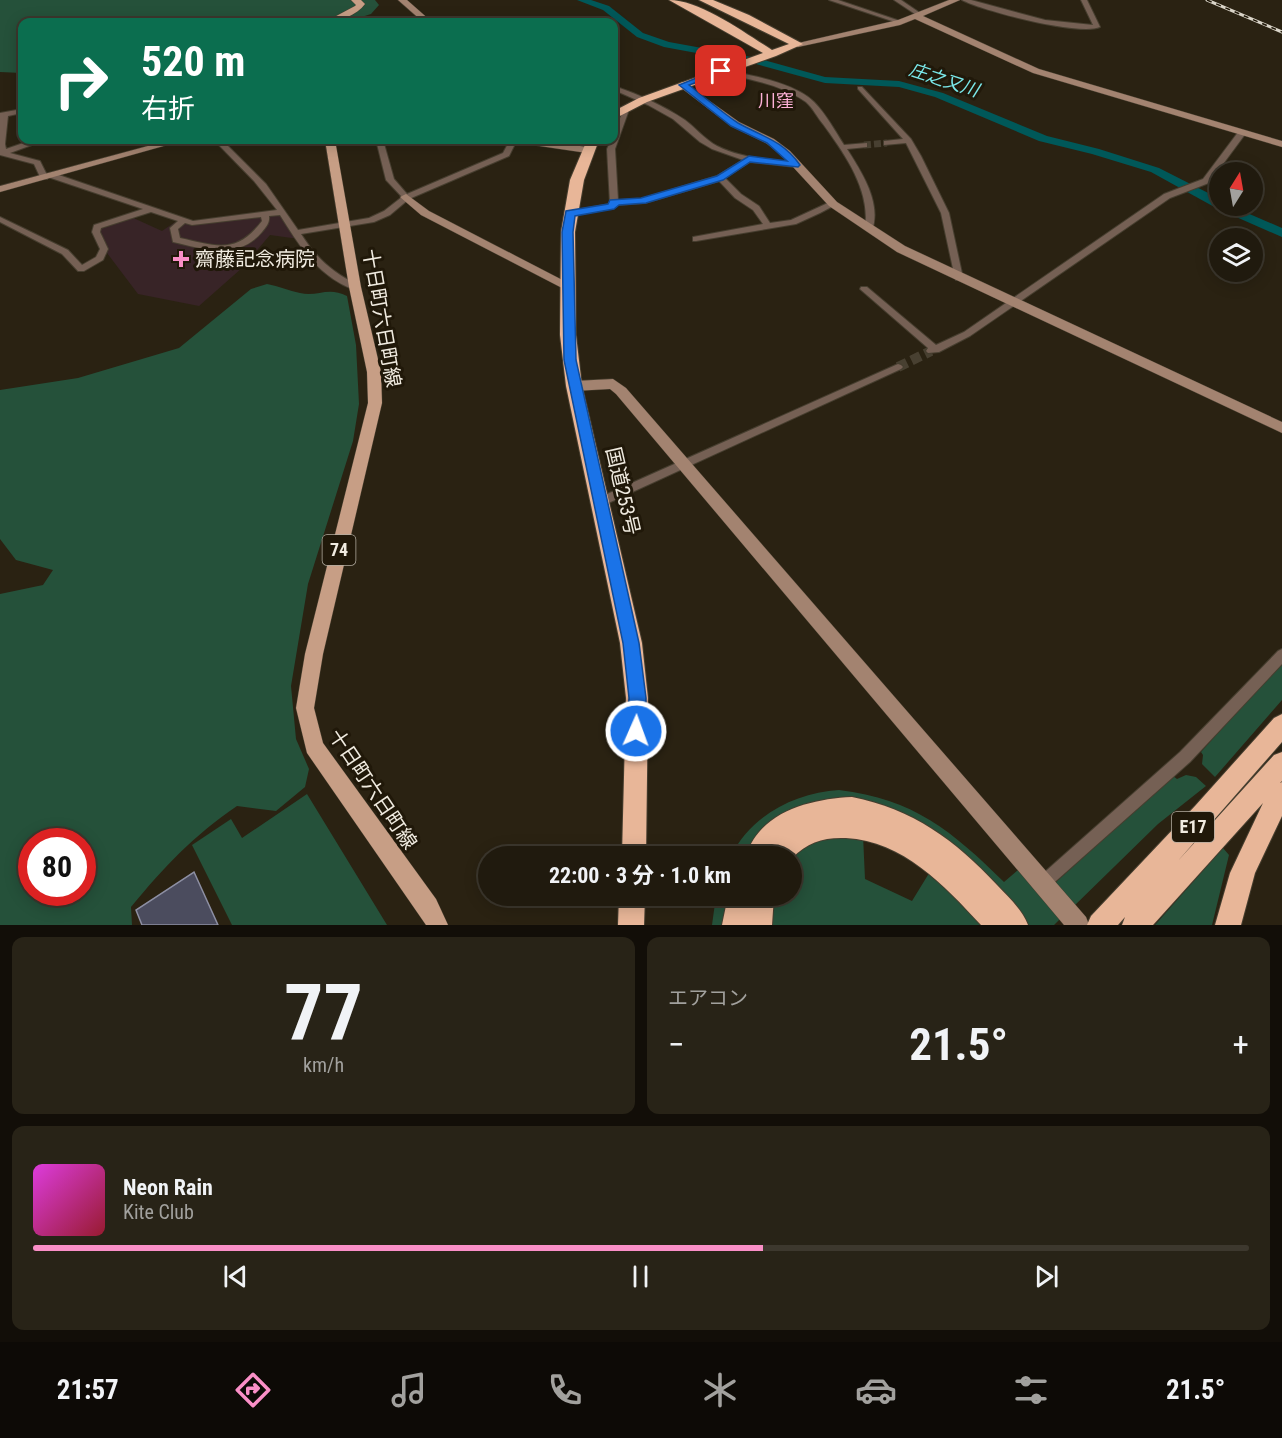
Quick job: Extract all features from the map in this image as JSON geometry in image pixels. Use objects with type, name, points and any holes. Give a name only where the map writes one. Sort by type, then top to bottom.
[{"type":"highway","points":[[674,0],[715,20],[772,54]]},
{"type":"highway","points":[[704,0],[745,17],[798,44]]},
{"type":"highway","points":[[618,113],[643,100],[798,44]]},
{"type":"highway","name":"国道253号","points":[[590,145],[570,213],[568,232],[569,343],[574,386],[631,643],[637,698],[634,846]]},
{"type":"highway","name":"E17","points":[[1091,923],[1169,844],[1204,815],[1282,725]]},
{"type":"highway","name":"E17","points":[[1136,925],[1282,763]]},
{"type":"highway","points":[[1228,925],[1239,879],[1253,843],[1282,794]]},
{"type":"highway","points":[[765,846],[781,828],[795,819],[832,808],[869,812],[912,829],[930,841],[968,874],[1015,925]]},
{"type":"highway","points":[[787,846],[795,838],[826,825],[860,825],[878,830],[898,838],[931,859],[999,925]]},
{"type":"highway","points":[[631,925],[632,906]]},
{"type":"highway","points":[[735,925],[739,906]]},
{"type":"highway","points":[[759,925],[760,906]]},
{"type":"main road","points":[[337,18],[358,8],[361,4],[355,0]]},
{"type":"main road","name":"十日町六日町線","points":[[331,144],[355,287],[374,372],[375,403],[314,654],[304,708],[315,747],[428,907],[437,925]]},
{"type":"street","points":[[402,0],[423,18]]},
{"type":"street","points":[[832,0],[900,22]]},
{"type":"street","points":[[897,0],[918,16],[1036,71],[1282,144]]},
{"type":"street","points":[[798,44],[900,22],[956,0]]},
{"type":"street","points":[[965,0],[1043,24],[1097,27],[1084,0]]},
{"type":"street","points":[[721,71],[766,81],[809,101],[844,147],[861,181],[873,218],[869,228]]},
{"type":"street","points":[[683,85],[735,124],[770,141],[786,153],[833,204],[901,249],[1282,428]]},
{"type":"street","points":[[861,88],[908,141],[945,213],[959,278]]},
{"type":"street","points":[[618,90],[665,110],[705,142],[749,159],[795,165]]},
{"type":"street","points":[[618,131],[627,107]]},
{"type":"street","points":[[2,154],[3,114],[18,112]]},
{"type":"street","points":[[864,289],[933,350],[967,334],[1167,196],[1206,181],[1242,133]]},
{"type":"street","points":[[887,143],[908,141]]},
{"type":"street","points":[[2,154],[27,144]]},
{"type":"street","points":[[0,189],[165,144]]},
{"type":"street","points":[[222,144],[269,193],[306,252],[340,280],[355,287]]},
{"type":"street","points":[[381,144],[390,180],[425,213],[568,286]]},
{"type":"street","points":[[295,233],[371,220],[387,213],[406,197],[506,154],[511,144]]},
{"type":"street","points":[[570,213],[614,206],[611,149],[613,144]]},
{"type":"street","points":[[844,147],[864,145]]},
{"type":"street","points":[[2,154],[37,163],[47,176],[192,223],[281,212]]},
{"type":"street","points":[[613,202],[642,201],[720,178],[749,159]]},
{"type":"street","points":[[720,178],[738,196],[756,207],[768,225]]},
{"type":"street","points":[[696,238],[768,225],[780,226],[806,218],[833,204]]},
{"type":"street","points":[[0,219],[65,252],[81,269],[100,258],[104,249],[97,227],[152,209]]},
{"type":"street","points":[[183,221],[174,228],[176,240],[225,250],[250,239],[266,221],[265,215]]},
{"type":"street","points":[[600,502],[898,367]]},
{"type":"street","points":[[574,386],[613,384],[1043,883],[1091,923]]},
{"type":"street","points":[[1043,883],[1185,757],[1282,655]]},
{"type":"shaded area","name":"齋藤記念病院","points":[[281,212],[299,239],[270,235],[242,268],[199,306],[138,294],[104,249],[97,227],[129,216],[162,231],[178,220],[193,223]]},
{"type":"green space","points":[[0,0],[375,0],[379,5],[371,14],[358,18],[18,18],[18,73],[0,72]]},
{"type":"green space","points":[[267,284],[306,294],[334,292],[347,296],[356,345],[359,404],[353,441],[308,584],[291,686],[296,739],[309,769],[305,787],[276,811],[237,806],[206,829],[168,865],[131,907],[132,925],[0,925],[0,594],[43,585],[53,570],[16,560],[0,539],[0,390],[78,378],[179,348],[251,289]]},
{"type":"green space","points":[[1282,661],[1282,700],[1215,777],[1202,764],[1201,752]]},
{"type":"green space","points":[[1186,775],[1196,777],[1206,786],[1158,824],[1072,908],[1057,891],[1056,882],[1173,776],[1177,779]]},
{"type":"green space","points":[[839,790],[865,794],[889,801],[930,820],[967,847],[1004,882],[1018,870],[1060,919],[1054,925],[1029,925],[1002,896],[913,821],[764,846],[737,846],[750,829],[776,809],[791,801]]},
{"type":"green space","points":[[307,794],[387,925],[232,925],[192,845],[231,819],[242,838]]},
{"type":"green space","points":[[863,835],[865,879],[912,901],[931,870],[987,925],[769,925],[770,906],[802,906],[802,849],[820,837]]},
{"type":"green space","points":[[1223,848],[1229,855],[1212,925],[1155,925]]},
{"type":"green space","points":[[715,906],[730,906],[727,925],[712,925]]},
{"type":"building","points":[[194,872],[218,925],[142,925],[136,910]]},
{"type":"waterway","name":"庄之又川","points":[[582,0],[606,8],[640,35],[667,45],[757,61],[825,80],[899,84],[939,95],[1043,139],[1095,151],[1155,170],[1209,198]]},
{"type":"waterway","name":"庄之又川","points":[[1244,216],[1282,233]]},
{"type":"tunnel","points":[[864,145],[887,143]]},
{"type":"tunnel","points":[[898,367],[931,351],[927,353]]},
{"type":"railway","points":[[1207,0],[1282,32]]},
{"type":"place","name":"齋藤記念病院","points":[[181,259]]},
{"type":"district","name":"川窪","points":[[776,101]]},
{"type":"route","points":[[636,731],[637,698],[631,643],[570,360],[568,335],[570,213],[614,206],[613,202],[642,201],[720,178],[749,159],[771,164],[795,165],[786,153],[770,141],[735,124],[683,85],[721,71]]}]
